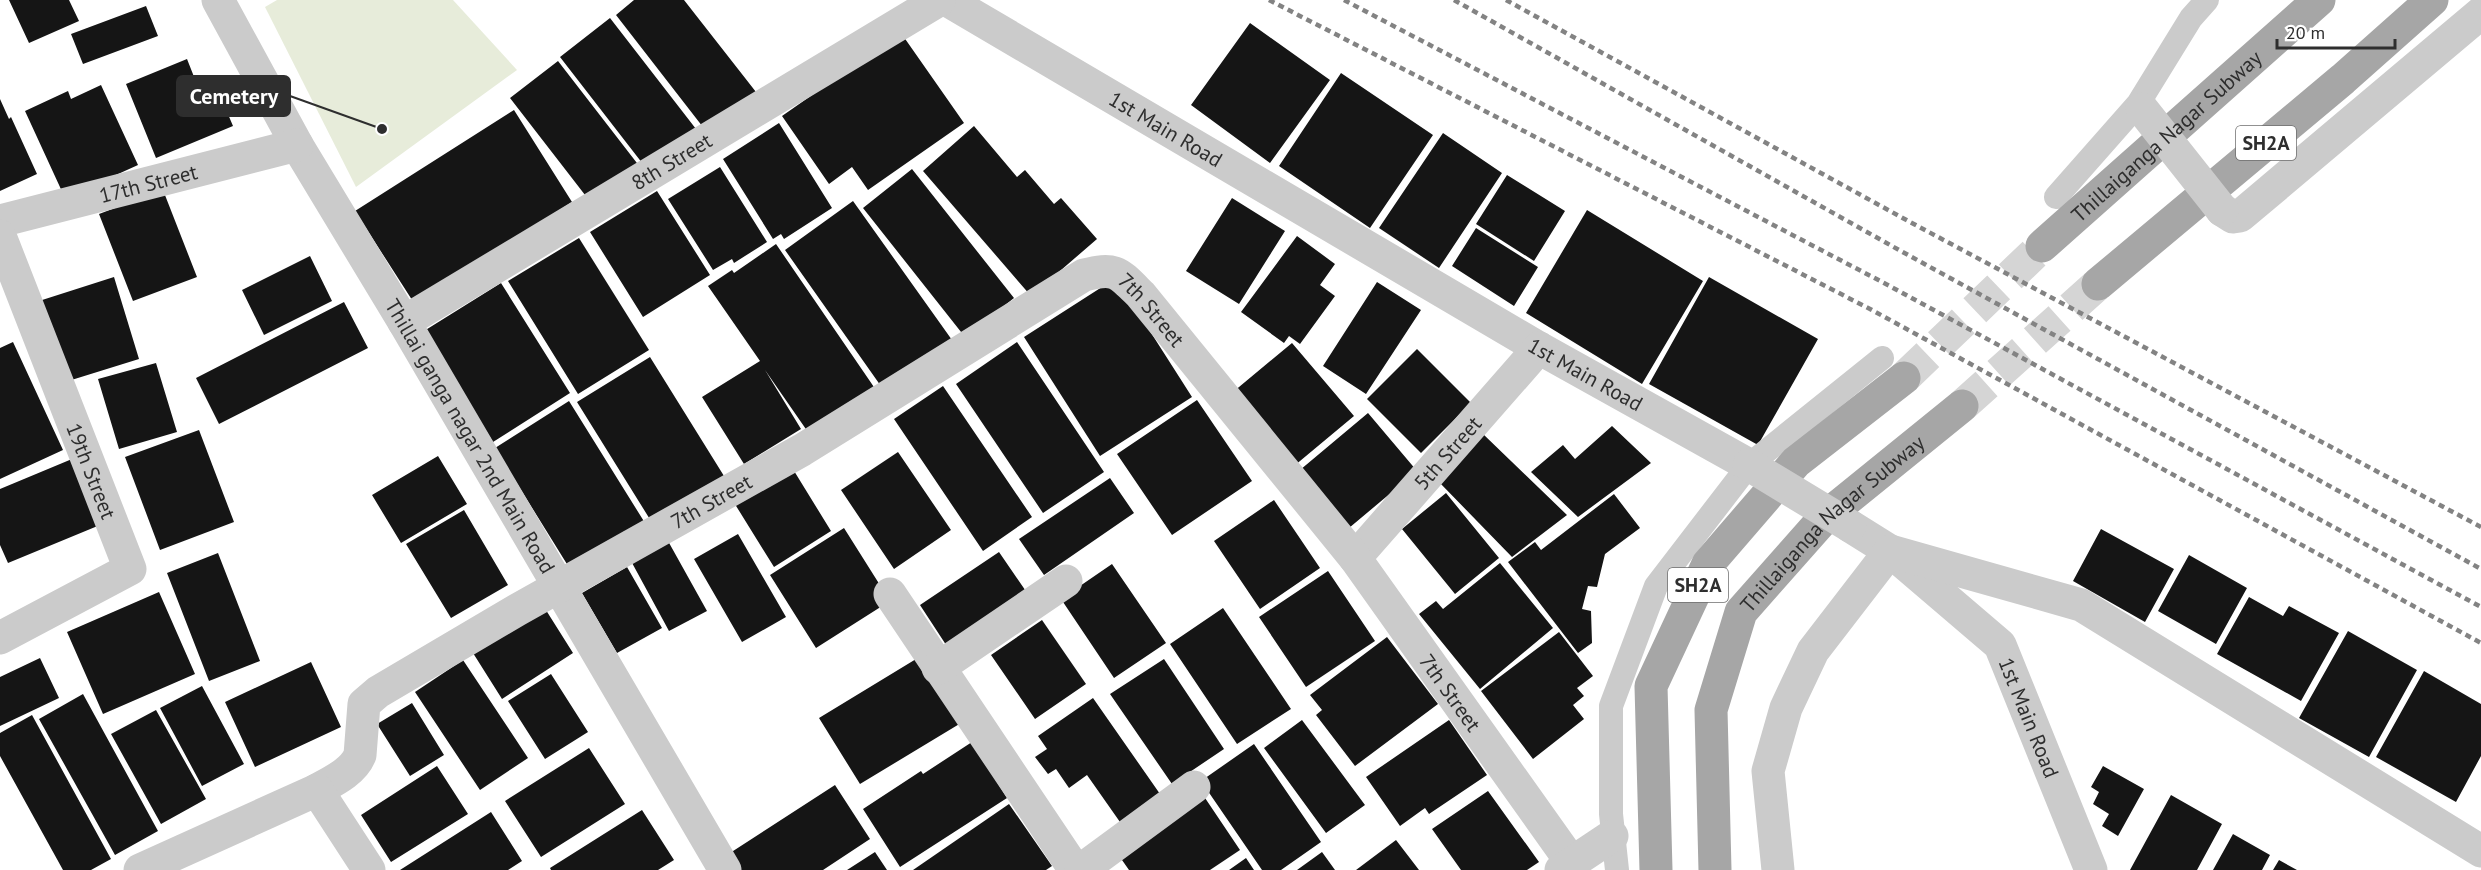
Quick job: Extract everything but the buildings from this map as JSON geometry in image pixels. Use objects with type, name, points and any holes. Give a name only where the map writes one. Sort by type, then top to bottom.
[{"type":"main road","name":"Thillaiganga Nagar Subway","points":[[2042,246],[2319,0]]},
{"type":"main road","name":"SH2A","points":[[2098,284],[2343,79],[2432,0]]},
{"type":"main road","name":"SH2A","points":[[1656,870],[1651,686],[1708,564],[1796,462],[1893,368]]},
{"type":"main road","name":"Thillaiganga Nagar Subway","points":[[1715,870],[1711,710],[1741,612],[1825,517],[1962,406]]},
{"type":"street","name":"Thillai ganga nagar 2nd Main Road","points":[[218,0],[297,145],[560,586],[725,870]]},
{"type":"street","name":"8th Street","points":[[404,322],[939,0]]},
{"type":"street","name":"1st Main Road","points":[[946,0],[1539,348],[1749,465],[1890,551],[2000,645],[2091,870]]},
{"type":"street","points":[[2140,106],[2222,210],[2233,217],[2240,216],[2481,13]]},
{"type":"street","name":"17th Street","points":[[0,221],[297,145]]},
{"type":"street","name":"19th Street","points":[[0,236],[130,569],[0,638]]},
{"type":"street","name":"7th Street","points":[[141,870],[317,790],[346,772],[357,762],[360,755],[364,704],[378,692],[560,586],[802,450],[1084,275],[1106,270],[1122,275],[1141,295],[1355,558],[1566,867]]},
{"type":"street","name":"5th Street","points":[[1355,558],[1539,348]]},
{"type":"street","points":[[1779,870],[1768,771],[1786,708],[1813,651],[1890,551],[2081,605],[2481,850]]},
{"type":"street","points":[[938,668],[1066,581]]},
{"type":"street","points":[[890,594],[1075,870]]},
{"type":"street","points":[[1081,870],[1194,787]]},
{"type":"street","points":[[317,790],[369,870]]},
{"type":"street","points":[[1566,867],[1612,836]]},
{"type":"lane","points":[[2056,197],[2140,106],[2191,18],[2206,0]]},
{"type":"lane","points":[[1617,870],[1612,836],[1611,706],[1656,586],[1749,465],[1893,368]]},
{"type":"green space","points":[[277,0],[453,0],[517,70],[356,187],[265,7]]},
{"type":"tunnel","points":[[1904,378],[2042,246]]},
{"type":"tunnel","points":[[1962,406],[2098,284]]},
{"type":"railway","points":[[1269,0],[1870,309],[2481,643]]},
{"type":"railway","points":[[1344,0],[1884,283],[2481,607]]},
{"type":"railway","points":[[1454,0],[1899,250],[2481,569]]},
{"type":"railway","points":[[1506,0],[1910,222],[2481,527]]},
{"type":"place","name":"Cemetery","points":[[382,129]]}]
